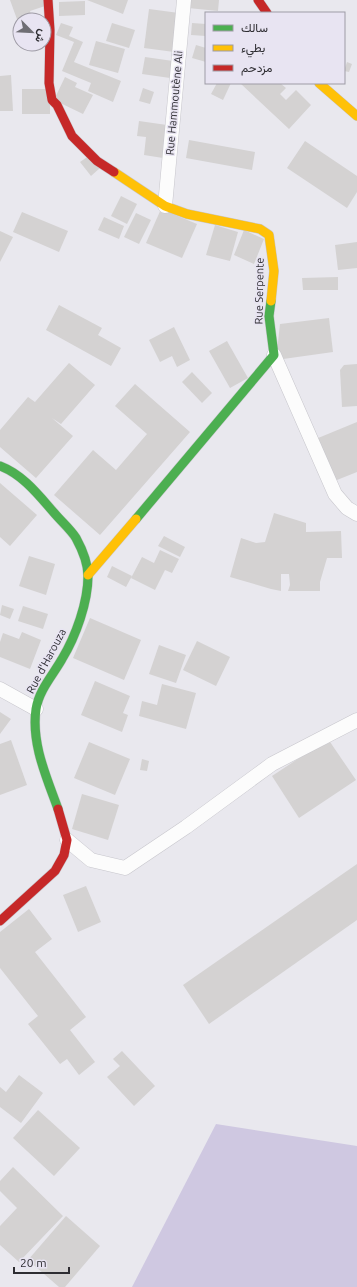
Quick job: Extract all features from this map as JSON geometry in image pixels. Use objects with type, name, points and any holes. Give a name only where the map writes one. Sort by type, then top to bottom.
[{"type":"street","name":"Rue Serpente","points":[[48,0],[50,30],[49,83],[52,100],[72,136],[98,161],[165,206],[187,214],[260,229],[269,235],[274,271],[268,316],[274,355]]},
{"type":"street","name":"Rue Hammoutène Ali","points":[[165,206],[184,0]]},
{"type":"street","points":[[258,0],[266,12]]},
{"type":"street","points":[[320,84],[357,116]]},
{"type":"street","points":[[88,575],[274,355],[335,494],[347,508],[357,514]]},
{"type":"street","name":"Rue d'Harouza","points":[[3,466],[34,488],[75,538],[84,556],[88,575],[84,604],[77,629],[63,658],[43,689],[36,709],[36,732],[40,753],[67,840]]},
{"type":"street","points":[[0,689],[36,709]]},
{"type":"street","points":[[0,921],[55,871],[64,855],[67,840],[91,860],[125,868],[186,827],[272,764],[357,720]]},
{"type":"shaded area","points":[[216,1124],[357,1146],[357,1287],[132,1287]]},
{"type":"building","points":[[10,0],[43,0],[45,6],[30,12],[14,12]]},
{"type":"building","points":[[87,0],[128,0],[123,14]]},
{"type":"building","points":[[189,0],[219,0],[218,11],[188,8]]},
{"type":"building","points":[[85,1],[85,15],[59,16],[59,2]]},
{"type":"building","points":[[149,9],[179,13],[174,52],[144,48]]},
{"type":"building","points":[[61,23],[73,27],[69,36],[83,42],[74,62],[121,81],[113,102],[88,91],[91,83],[62,71],[74,42],[56,35]]},
{"type":"building","points":[[112,23],[135,30],[129,48],[106,41]]},
{"type":"building","points":[[192,23],[205,24],[205,36],[191,35]]},
{"type":"building","points":[[96,41],[125,49],[118,73],[89,65]]},
{"type":"building","points":[[196,45],[205,48],[205,62],[192,58]]},
{"type":"building","points":[[145,57],[173,61],[170,78],[142,74]]},
{"type":"building","points":[[347,62],[352,64],[349,72],[345,71]]},
{"type":"building","points":[[11,75],[13,111],[0,111],[0,76]]},
{"type":"building","points":[[65,77],[77,83],[75,87],[93,95],[83,114],[54,100]]},
{"type":"building","points":[[216,84],[231,84],[223,100],[211,94]]},
{"type":"building","points":[[241,84],[281,84],[286,88],[280,94],[286,100],[296,90],[311,105],[289,129]]},
{"type":"building","points":[[143,88],[154,92],[150,104],[139,101]]},
{"type":"building","points":[[22,89],[50,89],[50,114],[22,114]]},
{"type":"building","points":[[139,121],[167,125],[163,158],[144,155],[146,137],[137,136]]},
{"type":"building","points":[[189,140],[255,152],[252,170],[186,158]]},
{"type":"building","points":[[305,141],[357,176],[357,192],[347,208],[287,168]]},
{"type":"building","points":[[90,155],[100,168],[91,176],[80,162]]},
{"type":"building","points":[[121,196],[137,204],[127,224],[111,216]]},
{"type":"building","points":[[161,209],[197,224],[182,258],[146,243]]},
{"type":"building","points":[[22,212],[68,231],[59,252],[13,232]]},
{"type":"building","points":[[136,213],[151,220],[139,244],[124,237]]},
{"type":"building","points":[[104,217],[124,226],[119,239],[98,230]]},
{"type":"building","points":[[215,225],[238,232],[230,261],[206,255]]},
{"type":"building","points":[[244,230],[264,239],[254,264],[234,255]]},
{"type":"building","points":[[0,231],[13,237],[0,262]]},
{"type":"building","points":[[357,242],[357,268],[338,270],[335,245]]},
{"type":"building","points":[[338,277],[338,290],[303,290],[302,278]]},
{"type":"building","points":[[59,305],[102,328],[98,335],[121,348],[111,366],[46,330]]},
{"type":"building","points":[[329,318],[333,352],[276,360],[280,324]]},
{"type":"building","points":[[174,327],[190,360],[177,367],[172,356],[160,362],[149,340]]},
{"type":"building","points":[[227,341],[248,378],[230,388],[209,351]]},
{"type":"building","points":[[69,363],[95,385],[61,424],[52,418],[73,436],[36,478],[0,447],[0,430],[28,397],[35,402]]},
{"type":"building","points":[[357,364],[357,406],[342,407],[340,370],[344,365]]},
{"type":"building","points":[[192,372],[212,393],[202,403],[182,382]]},
{"type":"building","points":[[135,384],[190,432],[100,535],[54,495],[93,450],[116,470],[147,434],[115,406]]},
{"type":"building","points":[[357,422],[357,472],[332,482],[306,443]]},
{"type":"building","points":[[0,483],[37,515],[10,546],[0,537]]},
{"type":"building","points":[[274,513],[306,523],[306,532],[341,531],[342,558],[327,558],[320,582],[320,591],[288,591],[290,585],[289,574],[281,574],[281,591],[230,577],[241,538],[256,543],[265,542]]},
{"type":"building","points":[[164,536],[185,547],[180,557],[158,546]]},
{"type":"building","points":[[160,550],[179,559],[172,573],[165,570],[155,590],[131,578],[142,557],[154,563]]},
{"type":"building","points":[[29,556],[55,564],[46,595],[19,586]]},
{"type":"building","points":[[112,566],[132,576],[126,587],[107,577]]},
{"type":"building","points":[[2,605],[14,609],[10,619],[0,615]]},
{"type":"building","points":[[23,606],[48,614],[43,629],[18,621]]},
{"type":"building","points":[[90,618],[141,640],[124,680],[73,658]]},
{"type":"building","points":[[22,632],[41,640],[30,669],[0,657],[0,642],[3,633],[19,639]]},
{"type":"building","points":[[197,641],[230,657],[216,686],[183,670]]},
{"type":"building","points":[[159,645],[186,655],[176,683],[149,674]]},
{"type":"building","points":[[95,681],[130,696],[123,713],[128,715],[122,732],[81,715]]},
{"type":"building","points":[[162,684],[196,693],[186,729],[139,716],[142,701],[157,705]]},
{"type":"building","points":[[0,712],[11,719],[0,734]]},
{"type":"building","points":[[328,739],[356,780],[299,818],[272,776]]},
{"type":"building","points":[[11,740],[27,785],[0,795],[0,744]]},
{"type":"building","points":[[89,742],[130,759],[115,795],[74,778]]},
{"type":"building","points":[[142,759],[149,761],[147,771],[140,770]]},
{"type":"building","points":[[82,794],[119,805],[108,840],[72,829]]},
{"type":"building","points":[[357,864],[357,920],[209,1024],[183,985]]},
{"type":"building","points":[[86,886],[101,922],[78,932],[63,895]]},
{"type":"building","points":[[29,909],[52,939],[35,952],[86,1017],[70,1030],[95,1062],[79,1075],[67,1059],[60,1064],[28,1024],[38,1016],[0,968],[0,932]]},
{"type":"building","points":[[122,1051],[155,1086],[134,1106],[107,1077],[120,1066],[113,1059]]},
{"type":"building","points":[[19,1075],[43,1093],[21,1123],[0,1107],[0,1087],[6,1092]]},
{"type":"building","points":[[38,1110],[80,1148],[54,1176],[13,1138]]},
{"type":"building","points":[[13,1167],[63,1216],[19,1262],[0,1245],[0,1226],[17,1208],[0,1191],[0,1181]]},
{"type":"building","points":[[66,1216],[100,1246],[65,1287],[59,1287],[28,1260]]},
{"type":"traffic: fast","points":[[136,519],[274,355],[269,316],[271,301]]},
{"type":"traffic: fast","points":[[0,466],[9,470],[24,481],[38,494],[69,529],[76,538],[87,566],[88,576],[86,597],[80,619],[67,650],[40,695],[36,709],[35,722],[38,748],[58,809]]},
{"type":"traffic: slow","points":[[320,84],[357,116]]},
{"type":"traffic: slow","points":[[114,172],[165,206],[187,214],[260,229],[269,235],[274,271],[271,301]]},
{"type":"traffic: slow","points":[[88,575],[136,519]]},
{"type":"traffic: jam","points":[[48,0],[50,30],[49,83],[52,100],[57,105],[72,136],[97,161],[114,172]]},
{"type":"traffic: jam","points":[[258,0],[266,12]]},
{"type":"traffic: jam","points":[[0,921],[55,871],[64,855],[67,840],[58,809]]}]
